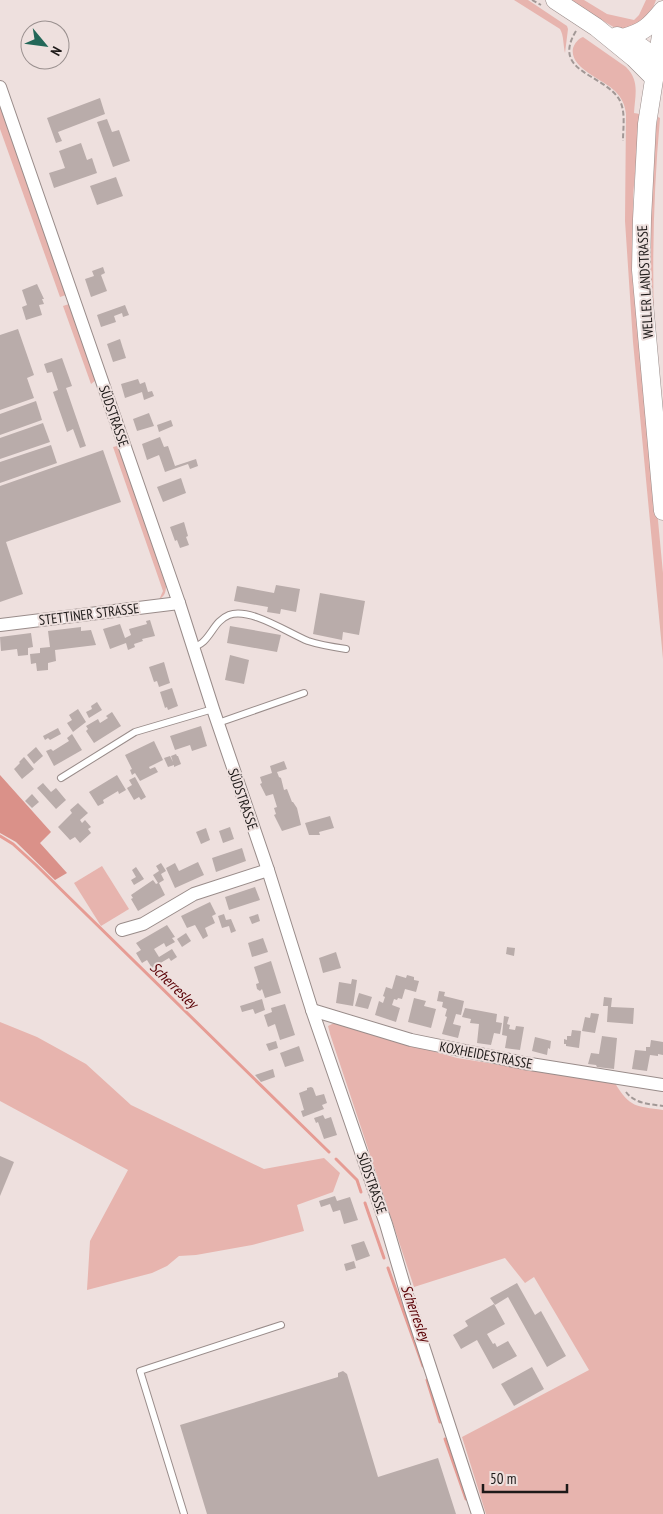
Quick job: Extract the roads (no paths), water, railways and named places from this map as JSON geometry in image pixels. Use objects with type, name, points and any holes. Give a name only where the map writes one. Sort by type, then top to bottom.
[{"type":"main road","points":[[551,4],[641,47],[657,59]]},
{"type":"main road","points":[[623,38],[643,31],[663,10]]},
{"type":"main road","points":[[590,23],[634,58],[654,78]]},
{"type":"main road","name":"WELLER LANDSTRASSE","points":[[663,23],[647,124],[641,270],[663,511]]},
{"type":"street","name":"SÜDSTRASSE","points":[[0,87],[179,603],[268,870],[312,1010],[386,1224],[411,1309],[478,1514]]},
{"type":"street","name":"STETTINER STRASSE","points":[[0,625],[179,603]]},
{"type":"street","points":[[122,930],[143,924],[194,894],[268,870]]},
{"type":"street","name":"KOXHEIDESTRASSE","points":[[312,1010],[412,1040],[524,1063],[663,1086]]},
{"type":"lane","points":[[193,648],[202,644],[220,620],[228,615],[236,614],[246,615],[278,625],[322,646],[346,649]]},
{"type":"lane","points":[[218,723],[304,693]]},
{"type":"lane","points":[[61,778],[135,732],[213,709]]},
{"type":"lane","points":[[184,1514],[140,1372],[281,1325]]},
{"type":"waterway","name":"Scherresley","points":[[0,836],[13,844],[36,865],[329,1152]]},
{"type":"waterway","name":"Scherresley","points":[[336,1159],[357,1180],[361,1192]]},
{"type":"waterway","name":"Scherresley","points":[[365,1203],[384,1258]]},
{"type":"waterway","name":"Scherresley","points":[[388,1268],[423,1366]]},
{"type":"waterway","name":"Scherresley","points":[[427,1380],[440,1422]]},
{"type":"waterway","name":"Scherresley","points":[[445,1439],[466,1499]]}]
